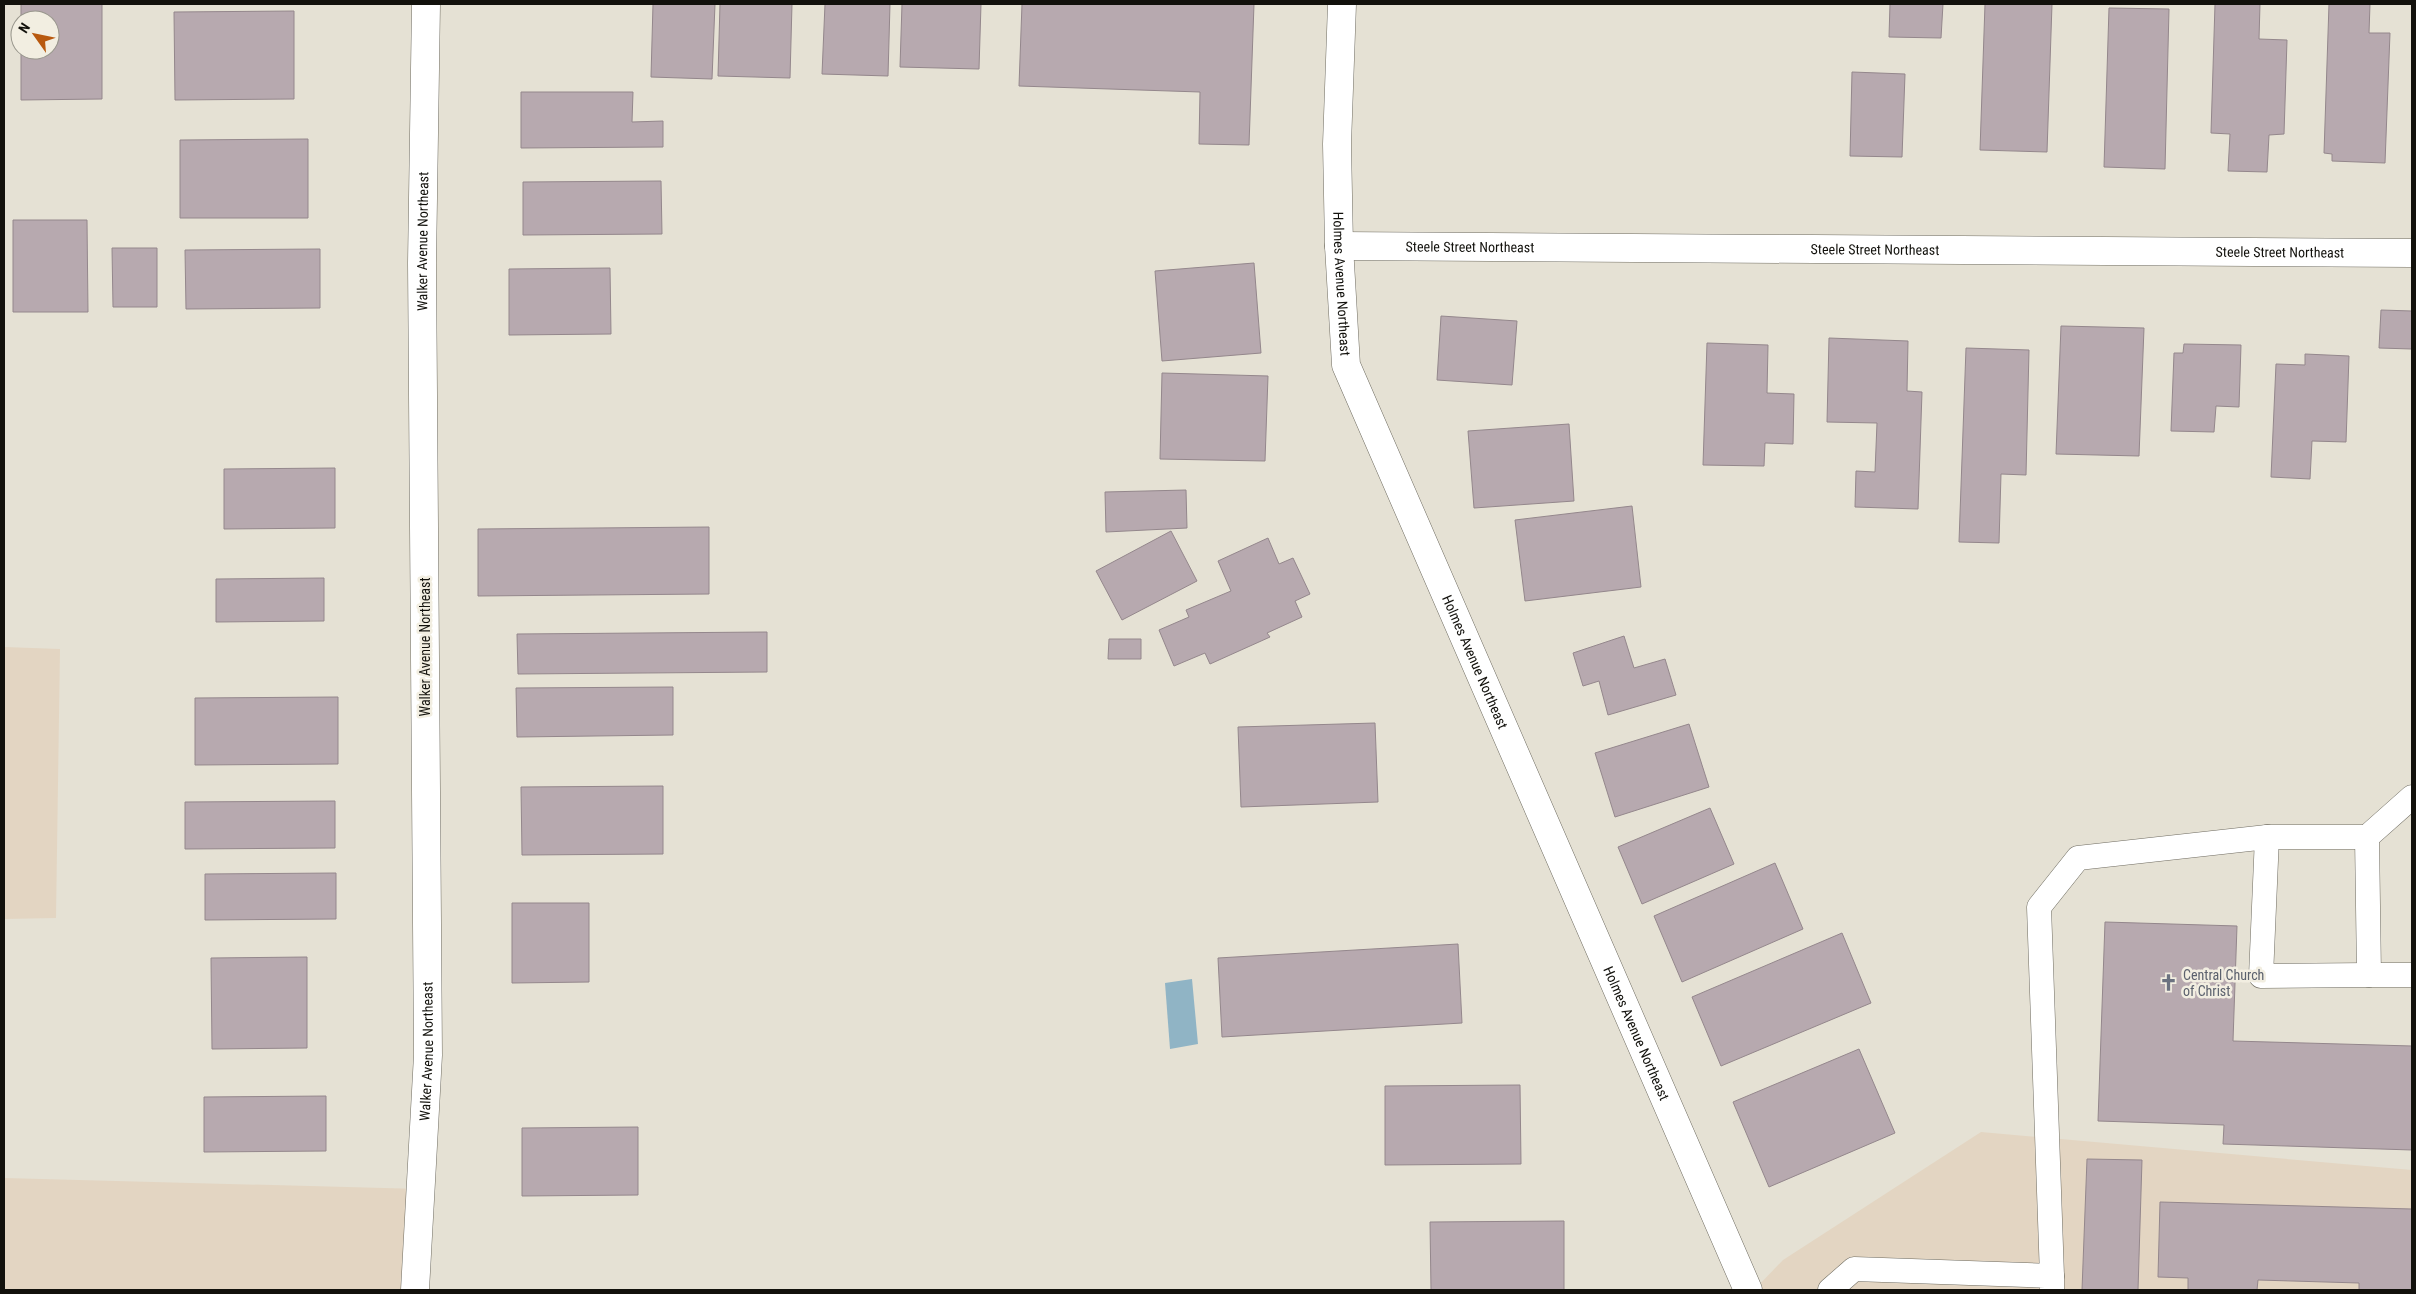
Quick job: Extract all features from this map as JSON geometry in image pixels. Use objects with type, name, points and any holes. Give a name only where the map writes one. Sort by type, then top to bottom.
[{"type":"street","name":"Walker Avenue Northeast","points":[[415,1290],[428,1055],[422,273],[426,4]]},
{"type":"street","name":"Holmes Avenue Northeast","points":[[1342,4],[1337,144],[1339,246],[1346,365],[1748,1290]]},
{"type":"street","name":"Steele Street Northeast","points":[[1339,246],[2412,253]]},
{"type":"lane","points":[[1830,1290],[1854,1269],[2052,1283],[2039,907],[2078,858],[2268,837],[2368,837],[2412,798]]},
{"type":"lane","points":[[2268,837],[2261,976],[2412,975]]},
{"type":"lane","points":[[2368,837],[2369,975]]},
{"type":"shaded area","points":[[4,647],[60,649],[56,918],[4,919]]},
{"type":"shaded area","points":[[1981,1132],[2412,1170],[2412,1290],[1754,1290],[1783,1260]]},
{"type":"shaded area","points":[[4,1178],[421,1189],[415,1290],[4,1290]]},
{"type":"water","points":[[1192,979],[1198,1044],[1170,1049],[1165,983]]},
{"type":"building","points":[[21,4],[102,4],[102,99],[21,100],[21,60],[60,60],[60,10],[21,10]]},
{"type":"building","points":[[653,4],[715,4],[712,79],[651,77]]},
{"type":"building","points":[[720,4],[792,4],[790,78],[718,76]]},
{"type":"building","points":[[825,4],[890,4],[888,76],[822,74]]},
{"type":"building","points":[[902,4],[981,4],[979,69],[900,67]]},
{"type":"building","points":[[1022,4],[1254,4],[1249,145],[1199,144],[1200,92],[1019,86]]},
{"type":"building","points":[[1890,4],[1943,4],[1941,38],[1889,37]]},
{"type":"building","points":[[1985,4],[2052,4],[2047,152],[1980,150]]},
{"type":"building","points":[[2215,4],[2260,4],[2259,39],[2287,40],[2284,134],[2269,135],[2267,172],[2228,171],[2230,134],[2211,133]]},
{"type":"building","points":[[2329,4],[2370,4],[2369,33],[2390,33],[2385,163],[2332,161],[2332,154],[2324,153]]},
{"type":"building","points":[[2109,8],[2169,9],[2165,169],[2104,167]]},
{"type":"building","points":[[294,11],[294,99],[175,100],[174,12]]},
{"type":"building","points":[[1852,72],[1905,74],[1902,157],[1850,156]]},
{"type":"building","points":[[521,92],[633,92],[632,122],[663,121],[663,147],[521,148]]},
{"type":"building","points":[[308,139],[308,218],[180,218],[180,140]]},
{"type":"building","points":[[661,181],[662,234],[523,235],[523,182]]},
{"type":"building","points":[[13,220],[87,220],[88,312],[13,312]]},
{"type":"building","points":[[112,248],[157,248],[157,307],[113,307]]},
{"type":"building","points":[[320,249],[320,308],[186,309],[185,250]]},
{"type":"building","points":[[1254,263],[1261,353],[1162,361],[1155,271]]},
{"type":"building","points":[[610,268],[611,334],[509,335],[509,269]]},
{"type":"building","points":[[2381,310],[2412,311],[2412,349],[2379,348]]},
{"type":"building","points":[[1441,316],[1517,321],[1512,385],[1437,380]]},
{"type":"building","points":[[2061,326],[2144,328],[2139,456],[2056,454]]},
{"type":"building","points":[[1829,338],[1908,341],[1907,391],[1922,392],[1918,509],[1855,507],[1856,471],[1875,472],[1877,423],[1827,422]]},
{"type":"building","points":[[1707,343],[1768,345],[1767,393],[1794,394],[1793,444],[1765,443],[1764,466],[1703,465]]},
{"type":"building","points":[[2184,344],[2241,345],[2239,407],[2216,406],[2214,432],[2171,431],[2174,353],[2183,353]]},
{"type":"building","points":[[1966,348],[2029,350],[2026,475],[2001,474],[1999,543],[1959,542]]},
{"type":"building","points":[[2305,354],[2349,356],[2346,442],[2312,441],[2310,479],[2271,477],[2276,364],[2305,365]]},
{"type":"building","points":[[1162,373],[1268,376],[1265,461],[1160,459]]},
{"type":"building","points":[[1569,424],[1574,501],[1474,508],[1468,431]]},
{"type":"building","points":[[335,468],[335,528],[224,529],[224,469]]},
{"type":"building","points":[[1186,490],[1187,528],[1106,532],[1105,492]]},
{"type":"building","points":[[1632,506],[1641,587],[1525,601],[1515,520]]},
{"type":"building","points":[[709,527],[709,594],[478,596],[478,529]]},
{"type":"building","points":[[1171,531],[1197,581],[1122,620],[1096,571]]},
{"type":"building","points":[[1268,538],[1279,564],[1293,558],[1310,594],[1295,601],[1302,617],[1267,633],[1270,637],[1210,664],[1205,653],[1174,666],[1159,630],[1189,617],[1186,610],[1231,591],[1218,561]]},
{"type":"building","points":[[324,578],[324,621],[216,622],[216,579]]},
{"type":"building","points":[[767,632],[767,672],[518,674],[517,634]]},
{"type":"building","points":[[1624,636],[1634,668],[1665,659],[1676,695],[1608,715],[1599,681],[1583,686],[1573,653]]},
{"type":"building","points":[[1109,639],[1141,639],[1141,659],[1108,659]]},
{"type":"building","points":[[673,687],[673,735],[517,737],[516,688]]},
{"type":"building","points":[[338,697],[338,764],[195,765],[195,698]]},
{"type":"building","points":[[1375,723],[1378,802],[1241,807],[1238,727]]},
{"type":"building","points":[[1689,724],[1709,787],[1615,817],[1595,753]]},
{"type":"building","points":[[663,786],[663,854],[522,855],[521,787]]},
{"type":"building","points":[[335,801],[335,848],[185,849],[185,802]]},
{"type":"building","points":[[1710,808],[1734,864],[1642,904],[1618,847]]},
{"type":"building","points":[[1775,863],[1803,929],[1682,982],[1654,916]]},
{"type":"building","points":[[336,873],[336,919],[205,920],[205,874]]},
{"type":"building","points":[[512,903],[589,903],[589,982],[512,983]]},
{"type":"building","name":"Central Church of Christ","points":[[2105,922],[2237,926],[2233,1041],[2412,1046],[2412,1150],[2223,1144],[2224,1125],[2098,1121]]},
{"type":"building","points":[[1842,933],[1871,1003],[1721,1066],[1692,997]]},
{"type":"building","points":[[1458,944],[1462,1023],[1222,1037],[1218,958]]},
{"type":"building","points":[[307,957],[307,1048],[212,1049],[211,958]]},
{"type":"building","points":[[1859,1049],[1895,1133],[1769,1187],[1733,1102]]},
{"type":"building","points":[[1520,1085],[1521,1164],[1385,1165],[1385,1086]]},
{"type":"building","points":[[326,1096],[326,1151],[204,1152],[204,1097]]},
{"type":"building","points":[[638,1127],[638,1195],[522,1196],[522,1128]]},
{"type":"building","points":[[2087,1159],[2142,1160],[2138,1290],[2082,1290]]},
{"type":"building","points":[[2160,1202],[2412,1209],[2412,1290],[2359,1290],[2359,1283],[2258,1280],[2257,1290],[2188,1290],[2188,1278],[2158,1277]]},
{"type":"building","points":[[1564,1221],[1564,1290],[1431,1290],[1430,1222]]},
{"type":"place","name":"Central Church of Christ","points":[[2169,983]]}]
